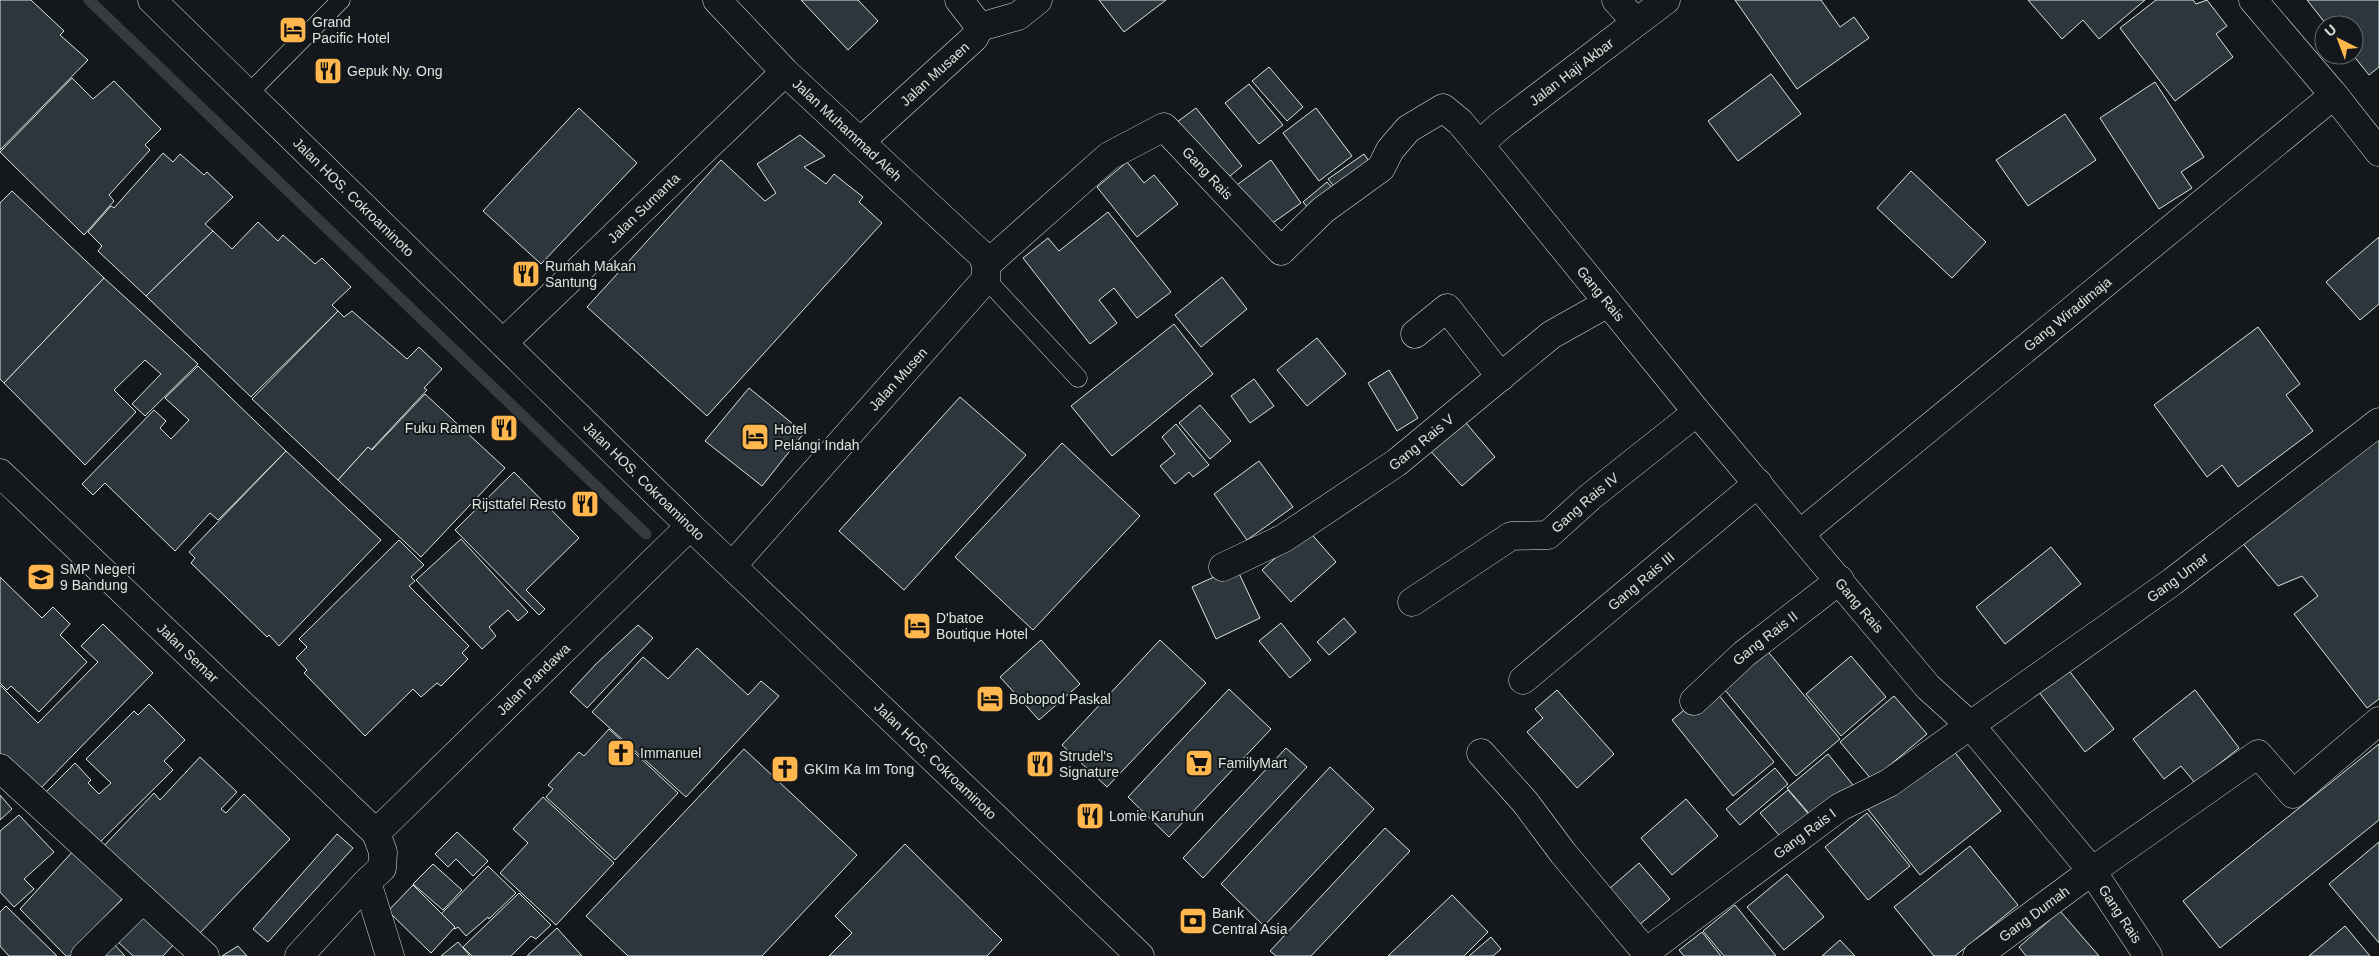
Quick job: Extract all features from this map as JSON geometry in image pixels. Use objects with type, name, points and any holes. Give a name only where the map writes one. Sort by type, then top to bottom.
[{"type":"street","name":"Jalan HOS. Cokroaminoto","points":[[152,0],[690,526],[1140,956]]},
{"type":"street","name":"Jalan Muhammad Aleh","points":[[717,0],[785,72],[860,142],[985,266]]},
{"type":"street","points":[[959,0],[980,27],[1018,16],[1038,0]]},
{"type":"street","points":[[1616,0],[1636,22]]},
{"type":"street","name":"Jalan Haji Akbar","points":[[1479,145],[1500,126],[1666,0]]},
{"type":"street","points":[[2252,0],[2334,95],[2379,152]]},
{"type":"street","name":"Jalan Musaen","points":[[860,142],[974,38],[980,27]]},
{"type":"street","name":"Jalan Sumanta","points":[[504,343],[785,72]]},
{"type":"street","name":"Gang Wiradimaja","points":[[1801,533],[2334,95]]},
{"type":"street","name":"Gang Rais","points":[[985,266],[1109,156],[1164,127],[1281,251],[1323,210],[1381,168],[1390,150],[1408,129],[1442,108],[1460,122],[1697,412],[1801,533],[1928,687],[1971,726],[2092,871],[2148,956]]},
{"type":"street","name":"Jalan Musen","points":[[732,566],[985,266]]},
{"type":"street","name":"Gang Rais V","points":[[1224,567],[1284,538],[1396,462],[1551,335],[1608,303]]},
{"type":"street","points":[[1415,334],[1447,308],[1501,377]]},
{"type":"street","name":"Gang Rais IV","points":[[1412,602],[1511,536],[1548,535],[1590,497],[1697,412]]},
{"type":"street","name":"Gang Umar","points":[[1971,726],[2172,582],[2379,422]]},
{"type":"street","name":"Jalan Semar","points":[[0,473],[376,832]]},
{"type":"street","name":"Gang Rais III","points":[[1523,680],[1758,483]]},
{"type":"street","name":"Jalan Pandawa","points":[[376,832],[690,526]]},
{"type":"street","name":"Gang Rais II","points":[[1694,701],[1744,654],[1840,580]]},
{"type":"street","name":"Gang Dumah","points":[[1977,956],[2092,871],[2258,754],[2293,794],[2379,722]]},
{"type":"street","name":"Gang Rais I","points":[[1648,954],[1840,807],[1889,783],[1971,726]]},
{"type":"street","points":[[1481,753],[1525,802],[1563,852],[1648,954]]},
{"type":"street","points":[[0,768],[205,956]]},
{"type":"street","points":[[299,956],[382,868],[383,852],[376,832]]},
{"type":"street","points":[[367,882],[390,956]]},
{"type":"street","points":[[85,956],[143,899]]},
{"type":"lane","points":[[248,93],[341,0]]},
{"type":"lane","points":[[985,266],[1078,378]]},
{"type":"building","points":[[0,0],[31,0],[64,31],[60,35],[88,60],[0,150]]},
{"type":"building","points":[[801,0],[858,0],[878,21],[848,50]]},
{"type":"building","points":[[1099,0],[1166,0],[1124,32]]},
{"type":"building","points":[[1735,0],[1821,0],[1840,27],[1854,17],[1869,38],[1797,89]]},
{"type":"building","points":[[2028,0],[2145,0],[2099,39],[2083,20],[2062,39]]},
{"type":"building","points":[[2156,0],[2193,0],[2196,4],[2207,0],[2227,26],[2216,34],[2233,57],[2175,101],[2120,28]]},
{"type":"building","points":[[2307,0],[2379,0],[2379,67],[2369,75],[2361,65],[2364,65],[2364,15],[2319,15]]},
{"type":"building","points":[[1269,67],[1303,107],[1287,121],[1252,81]]},
{"type":"building","points":[[1771,74],[1801,114],[1738,161],[1708,121]]},
{"type":"building","points":[[72,78],[93,99],[114,81],[161,129],[145,145],[150,150],[109,195],[114,201],[84,235],[0,152]]},
{"type":"building","points":[[2155,82],[2204,157],[2181,172],[2192,188],[2159,209],[2100,118]]},
{"type":"building","points":[[1249,84],[1283,125],[1259,144],[1225,103]]},
{"type":"building","points":[[579,108],[637,163],[541,264],[483,211]]},
{"type":"building","points":[[1196,108],[1242,166],[1224,181],[1177,122]]},
{"type":"building","points":[[1316,108],[1352,156],[1319,181],[1283,133]]},
{"type":"building","points":[[2065,114],[2096,160],[2028,206],[1996,160]]},
{"type":"building","points":[[800,135],[825,156],[804,167],[826,184],[834,174],[863,197],[859,202],[882,223],[707,416],[587,307],[721,160],[765,201],[776,193],[757,164]]},
{"type":"building","points":[[163,153],[173,162],[180,154],[204,175],[207,172],[233,197],[205,224],[213,231],[146,296],[98,251],[102,246],[88,232],[111,206],[114,208]]},
{"type":"building","points":[[1364,154],[1375,170],[1340,194],[1328,179]]},
{"type":"building","points":[[1271,160],[1301,203],[1264,229],[1234,187]]},
{"type":"building","points":[[1127,162],[1144,183],[1154,175],[1178,204],[1137,237],[1097,187]]},
{"type":"building","points":[[1911,171],[1986,242],[1952,278],[1877,208]]},
{"type":"building","points":[[1327,182],[1339,196],[1315,216],[1303,202]]},
{"type":"building","points":[[12,191],[104,278],[4,383],[0,379],[0,203]]},
{"type":"building","points":[[1108,212],[1171,292],[1137,318],[1114,288],[1099,300],[1117,323],[1090,344],[1023,258],[1048,238],[1059,251]]},
{"type":"building","points":[[258,222],[278,241],[283,235],[315,264],[322,258],[351,287],[332,305],[338,311],[251,397],[146,296],[213,231],[232,249]]},
{"type":"building","points":[[2379,237],[2379,304],[2360,320],[2326,282]]},
{"type":"building","points":[[1222,277],[1247,309],[1201,347],[1175,315]]},
{"type":"building","points":[[104,278],[198,364],[145,416],[132,404],[161,374],[145,360],[114,390],[136,412],[85,465],[4,383]]},
{"type":"building","points":[[338,311],[344,317],[352,311],[407,359],[419,347],[442,369],[424,388],[427,390],[371,450],[368,447],[338,480],[252,399]]},
{"type":"building","points":[[1174,324],[1213,374],[1112,456],[1071,406]]},
{"type":"building","points":[[2258,327],[2300,384],[2286,395],[2313,431],[2238,487],[2222,465],[2207,477],[2154,405]]},
{"type":"building","points":[[1317,338],[1346,374],[1307,406],[1277,370]]},
{"type":"building","points":[[198,366],[286,451],[218,520],[210,513],[175,551],[105,483],[93,495],[82,484],[154,410],[166,421],[160,428],[171,439],[189,420],[165,398]]},
{"type":"building","points":[[1389,370],[1418,418],[1397,431],[1368,383]]},
{"type":"building","points":[[1254,379],[1274,406],[1250,423],[1231,396]]},
{"type":"building","name":"Hotel Pelangi Indah","points":[[749,388],[804,433],[762,486],[705,441]]},
{"type":"building","points":[[425,394],[505,468],[421,557],[338,480],[368,447],[372,450]]},
{"type":"building","points":[[960,397],[1026,455],[904,590],[839,531]]},
{"type":"building","points":[[1200,405],[1231,441],[1210,459],[1179,423]]},
{"type":"building","points":[[1461,417],[1495,457],[1462,486],[1427,447]]},
{"type":"building","points":[[1176,424],[1209,465],[1193,477],[1189,472],[1175,484],[1160,466],[1175,454],[1162,437]]},
{"type":"building","points":[[2379,433],[2379,699],[2367,708],[2294,614],[2318,596],[2302,576],[2278,586],[2241,541]]},
{"type":"building","points":[[1062,443],[1140,516],[1033,630],[955,557]]},
{"type":"building","points":[[286,451],[381,540],[279,646],[269,635],[267,637],[191,563],[195,558],[189,552]]},
{"type":"building","points":[[1259,461],[1293,507],[1247,540],[1214,494]]},
{"type":"building","points":[[514,472],[579,538],[526,590],[545,609],[539,615],[455,530]]},
{"type":"building","points":[[1307,529],[1336,562],[1291,602],[1262,570]]},
{"type":"building","points":[[461,539],[528,612],[518,621],[508,610],[489,627],[496,636],[482,649],[416,580]]},
{"type":"building","points":[[399,540],[424,565],[411,577],[415,581],[409,586],[469,646],[462,653],[468,659],[441,686],[437,683],[421,697],[413,689],[365,736],[304,673],[307,670],[296,658],[307,647],[299,639]]},
{"type":"building","points":[[2051,547],[2081,584],[2005,644],[1976,607]]},
{"type":"building","points":[[1236,567],[1260,618],[1216,639],[1192,587]]},
{"type":"building","points":[[0,577],[42,618],[53,607],[70,624],[60,635],[87,662],[39,712],[11,686],[7,690],[0,683]]},
{"type":"building","points":[[1344,618],[1356,632],[1329,655],[1317,642]]},
{"type":"building","points":[[1281,623],[1311,660],[1290,678],[1259,641]]},
{"type":"building","points":[[103,624],[153,673],[36,793],[0,757],[0,685],[38,723],[98,662],[81,646]]},
{"type":"building","points":[[638,625],[653,638],[587,708],[570,692],[596,664]]},
{"type":"building","points":[[1041,640],[1080,684],[1039,720],[1000,677]]},
{"type":"building","points":[[1160,640],[1206,683],[1107,787],[1062,745]]},
{"type":"building","points":[[697,648],[748,695],[761,681],[779,696],[686,797],[592,712],[643,657],[668,679]]},
{"type":"building","points":[[1765,648],[1840,739],[1796,776],[1720,684]]},
{"type":"building","points":[[1851,656],[1886,697],[1841,736],[1806,694]]},
{"type":"building","points":[[2067,668],[2114,729],[2085,752],[2038,691]]},
{"type":"building","points":[[1712,687],[1774,762],[1733,796],[1672,720]]},
{"type":"building","name":"FamilyMart","points":[[1229,689],[1271,729],[1169,837],[1128,797]]},
{"type":"building","points":[[1557,690],[1614,754],[1577,788],[1527,732],[1543,718],[1535,709]]},
{"type":"building","points":[[2195,690],[2239,748],[2195,783],[2181,766],[2164,779],[2133,739]]},
{"type":"building","points":[[1894,696],[1927,734],[1872,780],[1840,742]]},
{"type":"building","points":[[149,704],[185,740],[164,761],[173,770],[95,847],[44,794],[75,763],[91,780],[88,783],[99,794],[111,783],[86,759],[134,711],[138,715]]},
{"type":"building","points":[[609,729],[678,793],[615,860],[546,797],[553,789],[548,785],[579,752],[584,756]]},
{"type":"building","points":[[2379,744],[2379,820],[2220,948],[2183,901]]},
{"type":"building","points":[[1949,745],[2001,811],[1920,875],[1867,808]]},
{"type":"building","points":[[1286,748],[1307,767],[1203,878],[1183,858]]},
{"type":"building","points":[[744,749],[857,855],[762,956],[628,956],[586,916]]},
{"type":"building","points":[[1828,754],[1853,785],[1814,819],[1787,788]]},
{"type":"building","points":[[200,757],[237,792],[221,809],[226,813],[244,794],[290,839],[197,936],[99,851],[154,793],[160,800]]},
{"type":"building","points":[[1330,767],[1374,809],[1264,926],[1221,884]]},
{"type":"building","points":[[1775,768],[1788,784],[1740,825],[1726,809]]},
{"type":"building","points":[[1788,790],[1811,817],[1784,841],[1760,813]]},
{"type":"building","points":[[0,795],[12,809],[0,820]]},
{"type":"building","points":[[543,797],[614,863],[556,925],[500,873],[528,843],[513,829]]},
{"type":"building","points":[[1686,799],[1718,836],[1672,875],[1641,838]]},
{"type":"building","points":[[1867,813],[1910,866],[1868,900],[1825,847]]},
{"type":"building","points":[[19,815],[54,852],[24,879],[34,889],[14,907],[0,892],[0,831]]},
{"type":"building","points":[[1385,828],[1410,851],[1311,956],[1276,956],[1270,951]]},
{"type":"building","points":[[457,832],[488,861],[473,876],[456,859],[448,867],[435,854]]},
{"type":"building","points":[[337,834],[353,848],[268,942],[253,929]]},
{"type":"building","points":[[2379,842],[2379,943],[2329,884]]},
{"type":"building","points":[[905,844],[1002,940],[987,956],[829,956],[852,933],[835,916]]},
{"type":"building","points":[[1970,846],[2018,905],[1955,956],[1934,956],[1894,907]]},
{"type":"building","points":[[75,849],[123,898],[97,925],[79,956],[66,956],[20,909]]},
{"type":"building","points":[[1639,863],[1670,899],[1632,931],[1602,895]]},
{"type":"building","points":[[433,864],[462,890],[443,910],[413,884]]},
{"type":"building","points":[[488,866],[516,893],[489,919],[488,917],[466,936],[458,927],[455,929],[441,914]]},
{"type":"building","points":[[1787,874],[1824,917],[1784,950],[1747,907]]},
{"type":"building","points":[[413,885],[455,927],[431,953],[388,911]]},
{"type":"building","points":[[519,893],[551,925],[536,939],[531,936],[511,956],[472,956],[463,947]]},
{"type":"building","points":[[1452,895],[1488,932],[1464,956],[1388,956]]},
{"type":"building","points":[[1735,905],[1776,956],[1724,956],[1703,931]]},
{"type":"building","points":[[6,906],[57,956],[9,956],[0,946],[0,912]]},
{"type":"building","points":[[2060,911],[2099,956],[2026,956],[2019,947]]},
{"type":"building","points":[[143,913],[174,944],[163,956],[133,956],[116,940]]},
{"type":"building","points":[[2345,926],[2370,956],[2309,956]]},
{"type":"building","points":[[557,928],[582,956],[527,956]]},
{"type":"building","points":[[1702,932],[1721,956],[1684,956],[1679,950]]},
{"type":"building","points":[[1491,937],[1501,949],[1493,956],[1469,956]]},
{"type":"building","points":[[110,940],[125,956],[92,956]]},
{"type":"building","points":[[1840,940],[1855,956],[1822,956]]},
{"type":"building","points":[[458,942],[470,956],[441,956]]},
{"type":"building","points":[[238,946],[247,956],[222,956]]},
{"type":"waterway","points":[[89,0],[646,534]]},
{"type":"place","name":"Grand Pacific Hotel","points":[[293,30]]},
{"type":"place","name":"Gepuk Ny. Ong","points":[[328,71]]},
{"type":"place","name":"Rumah Makan Santung","points":[[526,274]]},
{"type":"place","name":"Fuku Ramen","points":[[504,428]]},
{"type":"place","name":"Hotel Pelangi Indah","points":[[755,437]]},
{"type":"place","name":"Rijsttafel Resto","points":[[585,504]]},
{"type":"place","name":"SMP Negeri 9 Bandung","points":[[41,577]]},
{"type":"place","name":"D'batoe Boutique Hotel","points":[[917,626]]},
{"type":"place","name":"Bobopod Paskal","points":[[990,699]]},
{"type":"place","name":"Immanuel","points":[[621,753]]},
{"type":"place","name":"FamilyMart","points":[[1199,763]]},
{"type":"place","name":"Strudel's Signature","points":[[1040,764]]},
{"type":"place","name":"GKIm Ka Im Tong","points":[[785,769]]},
{"type":"place","name":"Lomie Karuhun","points":[[1090,816]]},
{"type":"place","name":"Bank Central Asia","points":[[1193,921]]}]
